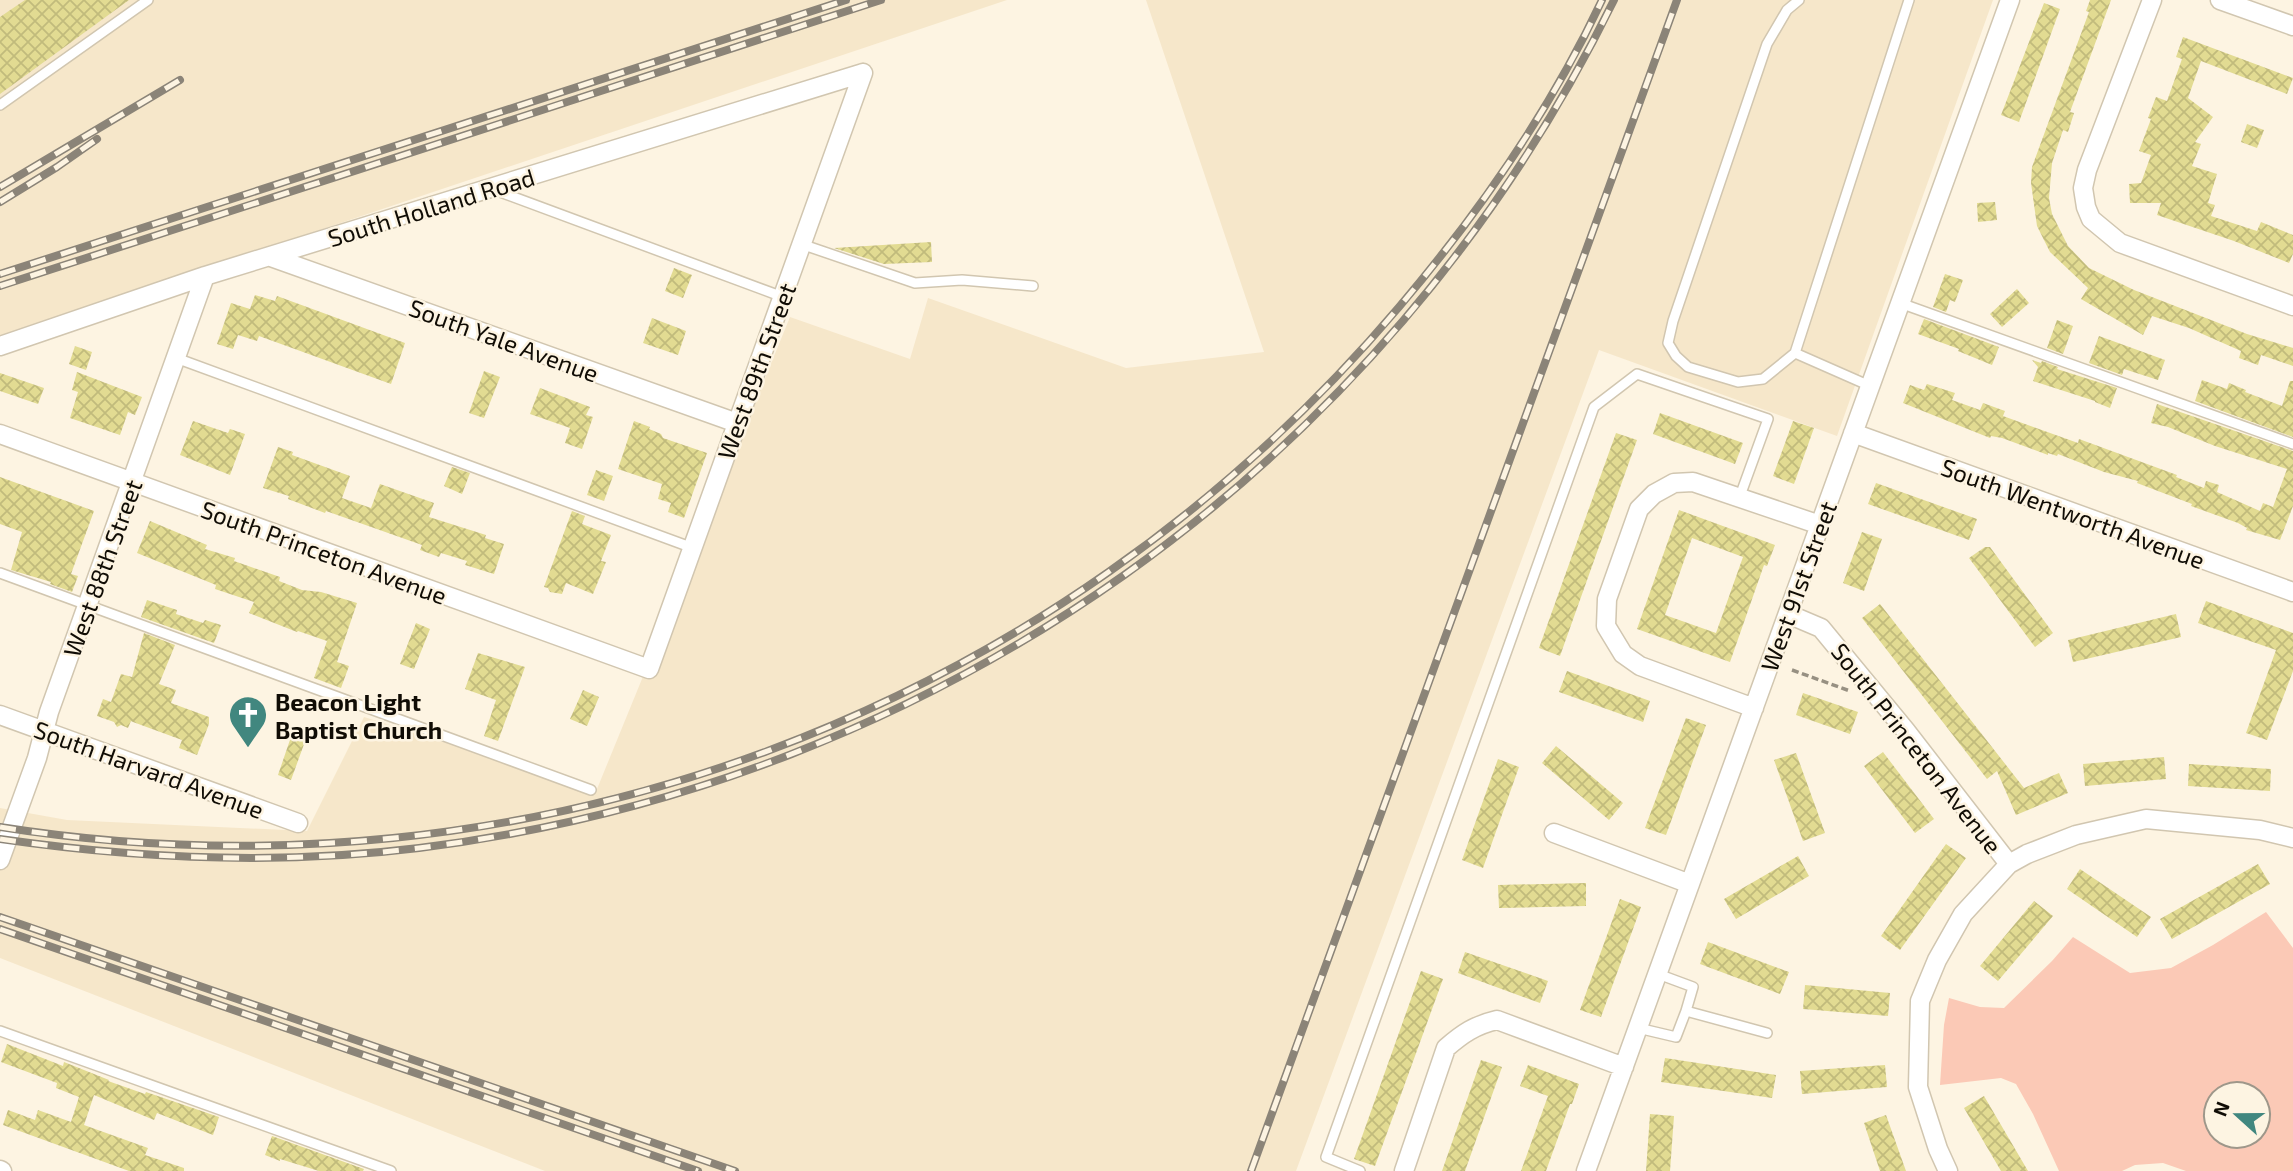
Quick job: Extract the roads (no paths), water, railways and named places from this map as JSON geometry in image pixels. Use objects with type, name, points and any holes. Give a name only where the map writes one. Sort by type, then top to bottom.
[{"type":"street","name":"West 91st Street","points":[[1586,1171],[2010,0]]},
{"type":"street","points":[[2152,0],[2087,170],[2083,187],[2091,219],[2120,243],[2293,306]]},
{"type":"street","points":[[2220,0],[2293,26]]},
{"type":"street","name":"South Holland Road","points":[[0,346],[205,276],[863,73]]},
{"type":"street","name":"West 89th Street","points":[[649,669],[863,73]]},
{"type":"street","name":"South Yale Avenue","points":[[271,257],[737,423]]},
{"type":"street","name":"West 88th Street","points":[[0,860],[205,276]]},
{"type":"street","name":"South Wentworth Avenue","points":[[1853,433],[2293,592]]},
{"type":"street","name":"South Princeton Avenue","points":[[0,434],[649,669]]},
{"type":"street","points":[[1754,708],[1640,666],[1623,654],[1606,626],[1607,600],[1640,509],[1654,494],[1674,483],[1693,482],[1820,525]]},
{"type":"street","name":"South Princeton Avenue","points":[[1788,614],[1821,628],[1906,731],[2009,864],[2076,835],[2146,819],[2260,830],[2293,838]]},
{"type":"street","name":"South Harvard Avenue","points":[[0,715],[298,824]]},
{"type":"street","points":[[1554,833],[1690,884]]},
{"type":"street","points":[[1948,1171],[1918,1087],[1920,1001],[1937,960],[1963,914],[2009,864]]},
{"type":"street","points":[[1404,1171],[1446,1048],[1478,1024],[1497,1020],[1624,1067]]},
{"type":"lane","points":[[0,106],[148,0]]},
{"type":"lane","points":[[1799,0],[1787,10],[1767,44],[1673,321],[1668,343],[1676,356],[1688,367],[1738,382],[1763,379],[1795,353],[1909,0]]},
{"type":"lane","points":[[490,188],[783,297]]},
{"type":"lane","points":[[802,244],[915,283],[962,280],[1033,286]]},
{"type":"lane","points":[[1900,303],[2293,444]]},
{"type":"lane","points":[[1795,353],[1870,386]]},
{"type":"lane","points":[[177,358],[693,548]]},
{"type":"lane","points":[[1360,1171],[1326,1157],[1594,407],[1637,374],[1768,419],[1740,496]]},
{"type":"lane","points":[[0,573],[591,790]]},
{"type":"lane","points":[[1638,1028],[1676,1037],[1686,1011],[1693,987],[1658,974]]},
{"type":"lane","points":[[1686,1011],[1767,1033]]},
{"type":"lane","points":[[0,1031],[391,1171]]},
{"type":"railway","points":[[0,274],[846,0]]},
{"type":"railway","points":[[0,286],[881,0]]},
{"type":"railway","points":[[0,827],[198,845],[393,838],[584,806],[768,751],[944,672],[1109,572],[1261,450],[1399,307],[1457,235],[1536,121],[1602,0]]},
{"type":"railway","points":[[0,839],[105,851],[210,857],[314,857],[419,848],[609,812],[791,754],[963,675],[1124,575],[1271,457],[1403,321],[1518,168],[1614,0]]},
{"type":"railway","points":[[1251,1171],[1677,0]]},
{"type":"railway","points":[[0,187],[180,80]]},
{"type":"railway","points":[[0,202],[97,139]]},
{"type":"railway","points":[[0,917],[735,1171]]},
{"type":"railway","points":[[0,929],[698,1171]]},
{"type":"place","name":"Beacon Light Baptist Church","points":[[248,749]]}]
